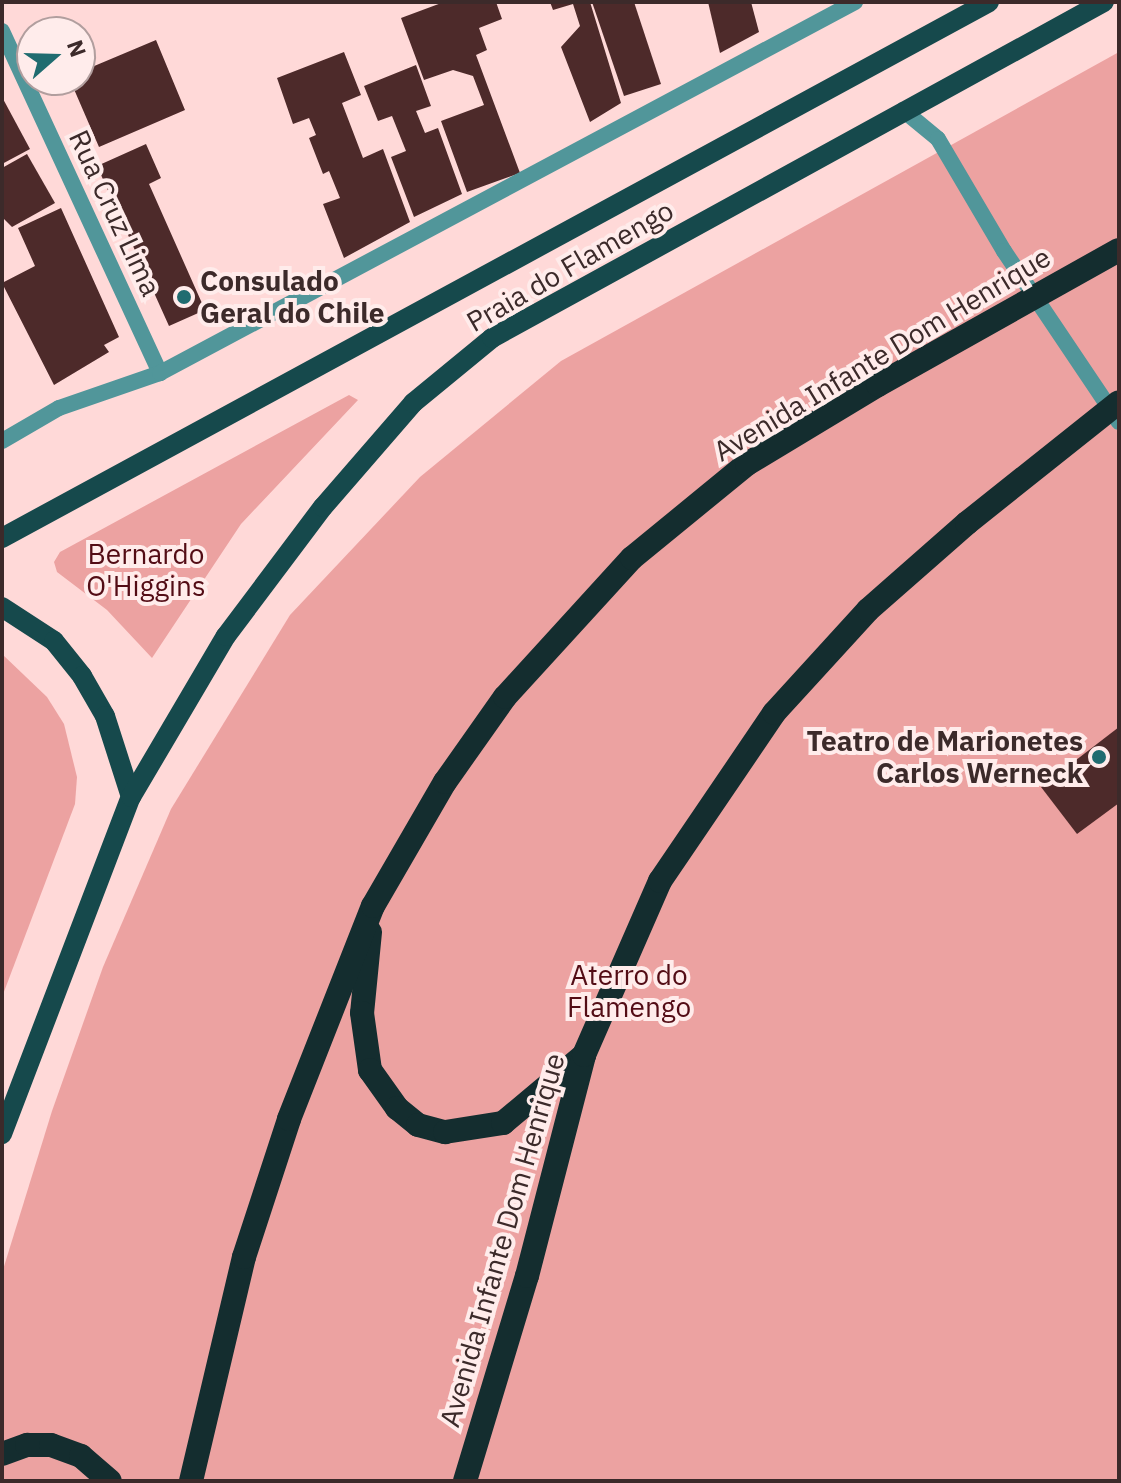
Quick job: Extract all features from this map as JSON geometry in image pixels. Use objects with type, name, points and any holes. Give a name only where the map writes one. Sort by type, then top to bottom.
[{"type":"highway","name":"Avenida Infante Dom Henrique","points":[[191,1481],[244,1257],[289,1119],[373,906],[445,782],[505,697],[566,625],[632,558],[747,464],[878,385],[1119,250]]},
{"type":"highway","name":"Avenida Infante Dom Henrique","points":[[465,1481],[527,1276],[584,1055],[627,948],[709,803],[774,713],[868,610],[967,523],[1119,402]]},
{"type":"highway","points":[[373,906],[363,1043],[381,1089],[418,1125],[445,1132],[503,1123],[584,1055]]},
{"type":"highway","points":[[2,1454],[27,1445],[51,1445],[81,1456],[110,1481]]},
{"type":"main road","name":"Praia do Flamengo","points":[[2,538],[989,2]]},
{"type":"main road","name":"Praia do Flamengo","points":[[2,1134],[131,797],[226,636],[323,507],[413,403],[492,338],[1104,2]]},
{"type":"main road","points":[[2,607],[54,641],[82,676],[105,716],[131,797]]},
{"type":"street","points":[[2,441],[59,408],[160,373],[855,2]]},
{"type":"street","name":"Rua Cruz Lima","points":[[2,31],[160,373]]},
{"type":"street","points":[[903,110],[938,139],[1004,251],[1119,422]]},
{"type":"green space","name":"Aterro do Flamengo","points":[[1119,52],[1119,1481],[2,1481],[2,1273],[52,1111],[103,967],[171,809],[290,615],[420,477],[561,361]]},
{"type":"green space","name":"Bernardo O'Higgins","points":[[349,395],[358,400],[241,524],[152,658],[107,610],[57,572],[54,562],[60,552]]},
{"type":"green space","points":[[2,654],[47,697],[64,724],[77,777],[75,804],[2,997]]},
{"type":"building","points":[[444,2],[496,2],[502,19],[479,28],[487,50],[476,55],[520,173],[467,192],[441,121],[484,105],[473,76],[453,70],[424,80],[401,18]]},
{"type":"building","points":[[550,2],[590,2],[621,103],[590,122],[561,47],[580,26],[573,4],[553,10]]},
{"type":"building","points":[[592,2],[634,2],[661,84],[624,96]]},
{"type":"building","points":[[708,2],[751,2],[759,32],[720,53]]},
{"type":"building","points":[[156,40],[185,110],[99,147],[77,96],[96,96],[96,65]]},
{"type":"building","points":[[344,52],[361,95],[342,103],[363,158],[383,149],[410,222],[344,258],[323,204],[340,198],[329,171],[323,174],[309,138],[316,135],[309,118],[293,124],[277,78]]},
{"type":"building","points":[[416,65],[431,106],[416,111],[425,133],[438,128],[462,194],[414,217],[391,157],[406,151],[392,116],[378,121],[364,86]]},
{"type":"building","points":[[2,97],[30,149],[2,164]]},
{"type":"building","points":[[146,144],[161,178],[149,184],[205,310],[169,326],[97,166]]},
{"type":"building","points":[[27,154],[55,203],[12,227],[2,217],[2,168]]},
{"type":"building","points":[[61,208],[119,337],[104,345],[109,352],[54,385],[2,283],[35,266],[18,228]]},
{"type":"building","name":"Teatro de Marionetes Carlos Werneck","points":[[1119,727],[1119,803],[1077,834],[1041,787]]},
{"type":"place","name":"Consulado Geral do Chile","points":[[184,297]]},
{"type":"place","name":"Teatro de Marionetes Carlos Werneck","points":[[1099,757]]}]
